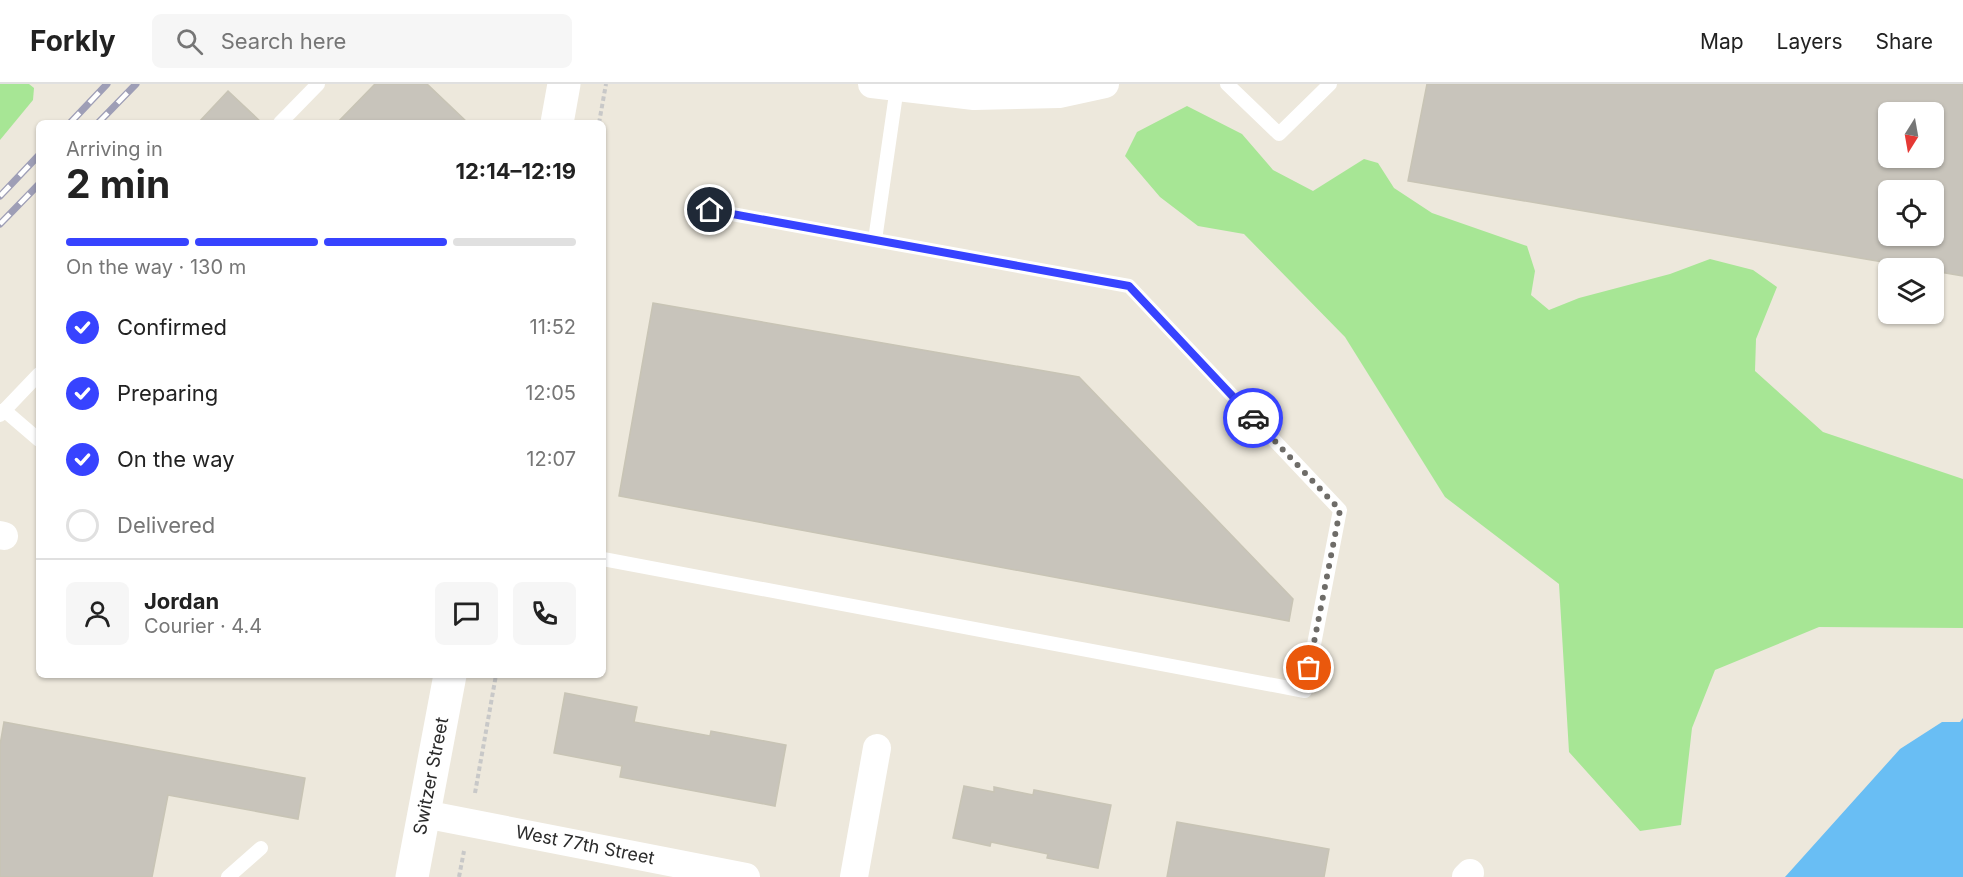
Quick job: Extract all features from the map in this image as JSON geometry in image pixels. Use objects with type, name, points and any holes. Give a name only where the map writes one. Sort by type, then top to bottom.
[{"type":"street","points":[[558,120],[564,84]]},
{"type":"street","points":[[884,86],[974,96],[1059,94],[1105,84]]},
{"type":"street","name":"Switzer Street","points":[[412,877],[449,678]]},
{"type":"street","points":[[854,877],[877,748]]},
{"type":"street","name":"West 77th Street","points":[[424,814],[746,877]]},
{"type":"lane","points":[[283,120],[318,84]]},
{"type":"lane","points":[[1227,84],[1279,134],[1330,84]]},
{"type":"lane","points":[[874,240],[884,86]]},
{"type":"lane","points":[[606,560],[1305,691],[1340,510],[1129,286],[710,210]]},
{"type":"lane","points":[[36,377],[2,413],[36,438]]},
{"type":"lane","points":[[228,877],[261,848]]},
{"type":"path","points":[[600,120],[606,84]]},
{"type":"path","points":[[475,795],[495,678]]},
{"type":"path","points":[[459,877],[465,849]]},
{"type":"green space","points":[[0,84],[29,84],[34,88],[33,100],[0,140]]},
{"type":"green space","points":[[1187,106],[1242,134],[1273,170],[1313,191],[1364,159],[1378,163],[1394,188],[1432,213],[1527,246],[1535,271],[1531,295],[1549,310],[1579,298],[1670,274],[1710,259],[1753,270],[1777,287],[1756,339],[1755,371],[1823,432],[1963,479],[1963,628],[1819,627],[1715,670],[1692,728],[1681,825],[1640,831],[1569,752],[1559,584],[1445,497],[1345,337],[1244,234],[1198,226],[1160,197],[1125,156],[1137,132]]},
{"type":"water","points":[[1963,718],[1963,877],[1785,877],[1900,749],[1942,722],[1960,722]]},
{"type":"building","points":[[375,84],[427,84],[465,120],[340,120]]},
{"type":"building","points":[[1427,84],[1963,84],[1963,276],[1944,273],[1944,258],[1878,258],[1878,261],[1408,181]]},
{"type":"building","points":[[228,91],[259,120],[201,120]]},
{"type":"building","points":[[653,303],[1079,377],[1293,599],[1289,621],[619,496]]},
{"type":"building","points":[[565,693],[637,707],[634,722],[710,736],[711,731],[786,745],[775,806],[620,777],[622,766],[554,753]]},
{"type":"building","points":[[4,722],[305,778],[298,819],[168,795],[152,877],[0,877],[0,745]]},
{"type":"building","points":[[964,786],[994,792],[994,787],[1033,795],[1034,790],[1111,805],[1098,868],[1047,858],[1048,854],[991,842],[990,846],[953,838]]},
{"type":"building","points":[[1177,822],[1329,849],[1324,877],[1167,877]]},
{"type":"railway","points":[[73,120],[107,84]]},
{"type":"railway","points":[[101,120],[136,84]]},
{"type":"railway","points":[[0,196],[36,158]]},
{"type":"railway","points":[[0,224],[36,187]]},
{"type":"way so far","points":[[1253,418],[1340,510],[1309,668]]},
{"type":"route","points":[[710,210],[1129,286],[1253,418]]}]
